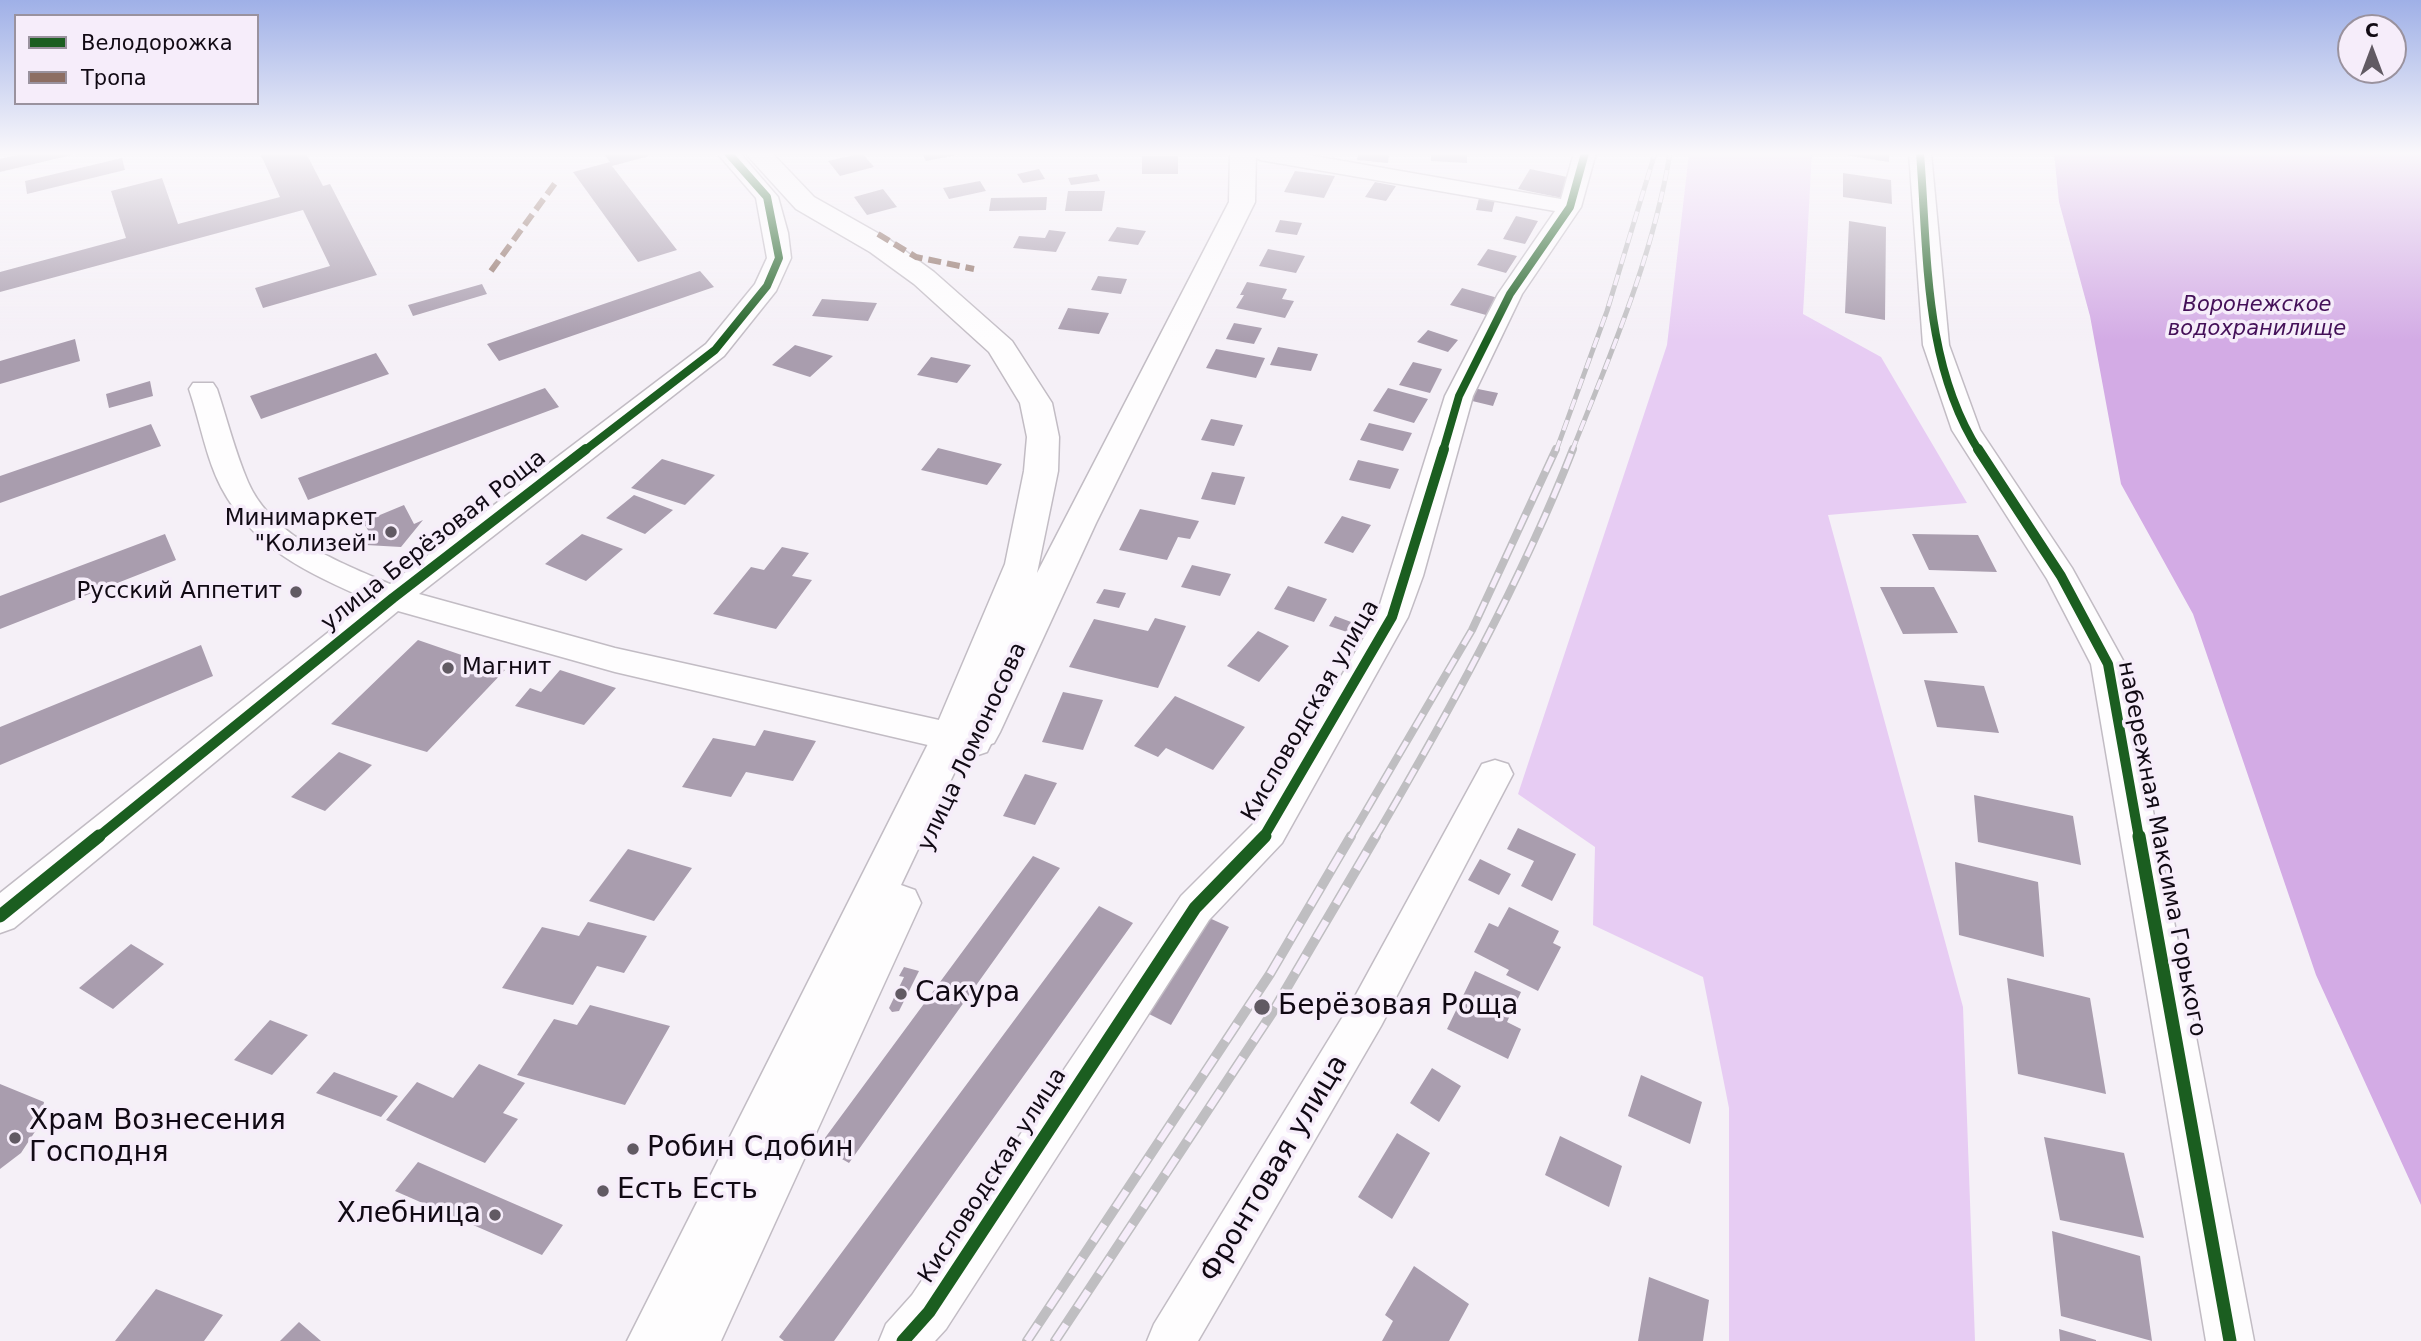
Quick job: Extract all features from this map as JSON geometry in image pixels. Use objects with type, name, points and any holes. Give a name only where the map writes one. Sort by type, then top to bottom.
[{"type":"main road","points":[[826,216],[880,246],[924,278],[957,307],[1001,347],[1036,403],[1043,437],[1041,471],[1023,564],[964,739]]},
{"type":"main road","name":"улица Ломоносова","points":[[655,1341],[1235,216]]},
{"type":"main road","name":"улица Ломоносова","points":[[692,1341],[964,739]]},
{"type":"street","name":"улица Берёзовая Роща","points":[[0,916],[393,598],[715,350],[767,286],[779,258],[772,216]]},
{"type":"street","name":"Кисловодская улица","points":[[903,1341],[929,1312],[1195,908],[1269,832],[1392,617],[1408,576],[1459,397],[1510,294],[1564,216]]},
{"type":"street","name":"набережная Максима Горького","points":[[1925,216],[1936,345],[1966,430],[2061,576],[2108,664],[2230,1341]]},
{"type":"street","points":[[203,389],[236,486],[264,525],[307,559],[393,598],[615,660],[964,739]]},
{"type":"street","name":"Фронтовая улица","points":[[1171,1341],[1367,1013],[1495,774]]},
{"type":"shaded area","points":[[1682,216],[1809,216],[1803,314],[1881,357],[1967,503],[1828,515],[1963,1007],[1975,1341],[1729,1341],[1729,1108],[1703,977],[1593,925],[1595,847],[1518,794],[1667,345]]},
{"type":"water","name":"Воронежское водохранилище","points":[[2063,216],[2421,216],[2421,1205],[2316,975],[2193,614],[2121,484],[2090,316]]},
{"type":"building","points":[[119,216],[175,216],[178,224],[210,216],[282,216],[0,292],[0,272],[126,238]]},
{"type":"building","points":[[306,216],[346,216],[377,275],[263,308],[255,288],[330,266]]},
{"type":"building","points":[[604,216],[650,216],[677,250],[638,262]]},
{"type":"building","points":[[1516,216],[1538,221],[1525,244],[1503,239]]},
{"type":"building","points":[[1280,220],[1302,223],[1297,235],[1275,232]]},
{"type":"building","points":[[1849,221],[1886,227],[1885,320],[1845,313]]},
{"type":"building","points":[[1117,227],[1146,231],[1138,245],[1108,241]]},
{"type":"building","points":[[1049,230],[1066,232],[1056,252],[1013,248],[1019,236],[1045,238]]},
{"type":"building","points":[[1268,249],[1305,256],[1296,273],[1259,266]]},
{"type":"building","points":[[1488,249],[1517,256],[1506,273],[1477,265]]},
{"type":"building","points":[[700,271],[714,287],[499,361],[487,344]]},
{"type":"building","points":[[1098,276],[1127,279],[1121,294],[1091,290]]},
{"type":"building","points":[[1247,282],[1287,289],[1282,299],[1294,301],[1285,318],[1236,308],[1244,295],[1240,295]]},
{"type":"building","points":[[482,284],[487,294],[413,316],[408,305]]},
{"type":"building","points":[[1462,288],[1498,298],[1486,315],[1450,305]]},
{"type":"building","points":[[822,299],[877,303],[868,321],[812,316]]},
{"type":"building","points":[[1068,308],[1109,313],[1099,334],[1058,329]]},
{"type":"building","points":[[1234,323],[1262,328],[1254,344],[1226,339]]},
{"type":"building","points":[[1428,330],[1458,340],[1448,352],[1417,342]]},
{"type":"building","points":[[75,339],[80,361],[0,384],[0,361]]},
{"type":"building","points":[[795,345],[833,356],[810,377],[772,365]]},
{"type":"building","points":[[1278,347],[1318,354],[1311,371],[1270,365]]},
{"type":"building","points":[[1216,349],[1265,358],[1256,378],[1206,368]]},
{"type":"building","points":[[376,353],[389,374],[261,419],[250,396]]},
{"type":"building","points":[[931,357],[971,365],[957,383],[917,375]]},
{"type":"building","points":[[1413,362],[1442,369],[1430,393],[1399,385]]},
{"type":"building","points":[[150,381],[153,396],[109,408],[106,394]]},
{"type":"building","points":[[545,388],[559,407],[308,500],[298,478]]},
{"type":"building","points":[[1388,388],[1428,399],[1414,423],[1373,411]]},
{"type":"building","points":[[1473,388],[1498,393],[1493,406],[1468,400]]},
{"type":"building","points":[[1211,419],[1243,425],[1234,446],[1201,440]]},
{"type":"building","points":[[1369,423],[1412,433],[1403,451],[1360,440]]},
{"type":"building","points":[[151,424],[161,446],[0,503],[0,476]]},
{"type":"building","points":[[938,448],[1002,464],[987,485],[921,470]]},
{"type":"building","points":[[662,459],[715,475],[685,505],[631,488]]},
{"type":"building","points":[[1358,460],[1399,469],[1390,489],[1349,480]]},
{"type":"building","points":[[1212,472],[1245,477],[1235,505],[1201,499]]},
{"type":"building","points":[[634,495],[673,510],[645,534],[606,518]]},
{"type":"building","name":"Минимаркет \"Колизей\"","points":[[404,505],[414,524],[423,520],[401,547],[366,545],[374,540],[363,522]]},
{"type":"building","points":[[1140,509],[1199,521],[1190,539],[1178,537],[1167,560],[1119,550]]},
{"type":"building","points":[[1342,516],[1371,525],[1353,553],[1324,543]]},
{"type":"building","points":[[165,534],[176,560],[0,629],[0,596]]},
{"type":"building","points":[[582,534],[623,549],[586,581],[545,564]]},
{"type":"building","points":[[1912,534],[1978,535],[1997,572],[1929,570]]},
{"type":"building","points":[[782,547],[809,553],[792,576],[812,580],[776,629],[713,614],[751,567],[764,570]]},
{"type":"building","points":[[1192,565],[1231,574],[1220,596],[1181,587]]},
{"type":"building","points":[[1288,586],[1327,599],[1314,622],[1274,609]]},
{"type":"building","points":[[1880,587],[1934,587],[1958,633],[1903,634]]},
{"type":"building","points":[[1104,589],[1126,593],[1119,608],[1096,603]]},
{"type":"building","points":[[1335,616],[1362,626],[1356,635],[1329,626]]},
{"type":"building","points":[[1155,618],[1186,626],[1158,688],[1069,667],[1094,619],[1148,631]]},
{"type":"building","points":[[1258,631],[1289,646],[1259,682],[1227,666]]},
{"type":"building","points":[[418,640],[505,670],[427,752],[331,724]]},
{"type":"building","points":[[201,645],[213,676],[0,765],[0,727]]},
{"type":"building","points":[[560,670],[616,688],[584,725],[515,706],[530,688],[541,692]]},
{"type":"building","points":[[1924,680],[1984,686],[1999,733],[1937,727]]},
{"type":"building","points":[[1063,692],[1103,700],[1083,750],[1042,742]]},
{"type":"building","points":[[1175,696],[1245,727],[1213,770],[1166,748],[1158,757],[1134,746]]},
{"type":"building","points":[[764,730],[816,741],[793,781],[746,772],[731,797],[682,787],[713,738],[755,746]]},
{"type":"building","points":[[339,752],[372,765],[325,811],[291,797]]},
{"type":"building","points":[[1025,774],[1057,783],[1035,825],[1003,816]]},
{"type":"building","points":[[1974,795],[2073,816],[2081,865],[1978,842]]},
{"type":"building","points":[[1518,828],[1576,854],[1552,901],[1521,886],[1534,861],[1507,849]]},
{"type":"building","points":[[628,849],[692,868],[654,921],[589,901]]},
{"type":"building","points":[[1033,856],[1060,868],[849,1163],[819,1146]]},
{"type":"building","points":[[1480,859],[1511,874],[1499,895],[1468,880]]},
{"type":"building","points":[[1955,862],[2038,882],[2044,957],[1959,935]]},
{"type":"building","points":[[1099,906],[1133,923],[834,1341],[784,1341],[779,1337]]},
{"type":"building","points":[[1509,907],[1559,931],[1553,943],[1561,947],[1538,991],[1506,975],[1509,970],[1474,952],[1489,923],[1498,927]]},
{"type":"building","points":[[1205,916],[1229,927],[1171,1025],[1145,1012]]},
{"type":"building","points":[[588,922],[647,936],[624,973],[597,966],[573,1005],[502,988],[542,927],[579,936]]},
{"type":"building","points":[[131,944],[164,964],[113,1009],[79,988]]},
{"type":"building","points":[[904,967],[919,971],[899,1011],[892,1012],[889,1008],[904,977],[899,976]]},
{"type":"building","points":[[1475,971],[1521,992],[1507,1022],[1521,1029],[1508,1059],[1447,1029]]},
{"type":"building","points":[[2007,978],[2090,998],[2106,1094],[2018,1074]]},
{"type":"building","points":[[590,1005],[670,1026],[625,1105],[517,1075],[554,1019],[577,1025]]},
{"type":"building","points":[[270,1020],[308,1035],[272,1075],[234,1060]]},
{"type":"building","points":[[479,1064],[525,1083],[503,1113],[518,1119],[485,1163],[386,1120],[417,1082],[453,1098]]},
{"type":"building","points":[[1432,1068],[1461,1086],[1439,1122],[1410,1103]]},
{"type":"building","points":[[334,1072],[398,1096],[381,1117],[316,1093]]},
{"type":"building","points":[[1641,1075],[1702,1102],[1690,1144],[1628,1116]]},
{"type":"building","name":"Храм Вознесения Господня","points":[[0,1084],[44,1102],[40,1124],[21,1153],[0,1169]]},
{"type":"building","points":[[1397,1133],[1430,1153],[1392,1219],[1358,1197]]},
{"type":"building","points":[[1560,1136],[1622,1166],[1609,1207],[1545,1175]]},
{"type":"building","points":[[2044,1137],[2124,1153],[2144,1238],[2060,1220]]},
{"type":"building","points":[[418,1162],[563,1225],[542,1255],[395,1191]]},
{"type":"building","points":[[2052,1231],[2140,1256],[2152,1341],[2061,1316]]},
{"type":"building","points":[[1414,1266],[1469,1304],[1449,1341],[1382,1341],[1393,1321],[1385,1315]]},
{"type":"building","points":[[1649,1277],[1709,1300],[1703,1341],[1638,1341]]},
{"type":"building","points":[[156,1289],[223,1315],[204,1341],[115,1341]]},
{"type":"building","points":[[299,1322],[321,1341],[280,1341]]},
{"type":"building","points":[[2059,1329],[2096,1340],[2096,1341],[2060,1341]]},
{"type":"railway","points":[[1556,451],[1607,311],[1636,216]]},
{"type":"railway","points":[[1572,451],[1616,341],[1657,216]]},
{"type":"railway","points":[[1350,838],[1472,630],[1556,449]]},
{"type":"railway","points":[[1375,838],[1430,743],[1507,598],[1573,449]]},
{"type":"railway","points":[[1027,1341],[1270,974],[1351,836]]},
{"type":"railway","points":[[1055,1341],[1272,1013],[1376,836]]},
{"type":"marked path","points":[[491,271],[531,216]]},
{"type":"marked path","points":[[878,234],[916,257],[974,269]]},
{"type":"cycle path","points":[[0,916],[393,598],[715,350],[767,286],[779,258],[772,216]]},
{"type":"cycle path","points":[[903,1341],[929,1312],[1195,908],[1269,832],[1392,617],[1407,576],[1459,396],[1510,294],[1564,216]]},
{"type":"cycle path","points":[[1925,216],[1936,345],[1966,430],[2061,576],[2108,664],[2230,1341]]},
{"type":"place","name":"Минимаркет \"Колизей\"","points":[[391,532]]},
{"type":"place","name":"Русский Аппетит","points":[[296,592]]},
{"type":"place","name":"Магнит","points":[[448,668]]},
{"type":"place","name":"Сакура","points":[[901,994]]},
{"type":"place","name":"Берёзовая Роща","points":[[1262,1007]]},
{"type":"place","name":"Храм Вознесения Господня","points":[[15,1138]]},
{"type":"place","name":"Робин Сдобин","points":[[633,1149]]},
{"type":"place","name":"Есть Есть","points":[[603,1191]]},
{"type":"place","name":"Хлебница","points":[[495,1215]]}]
